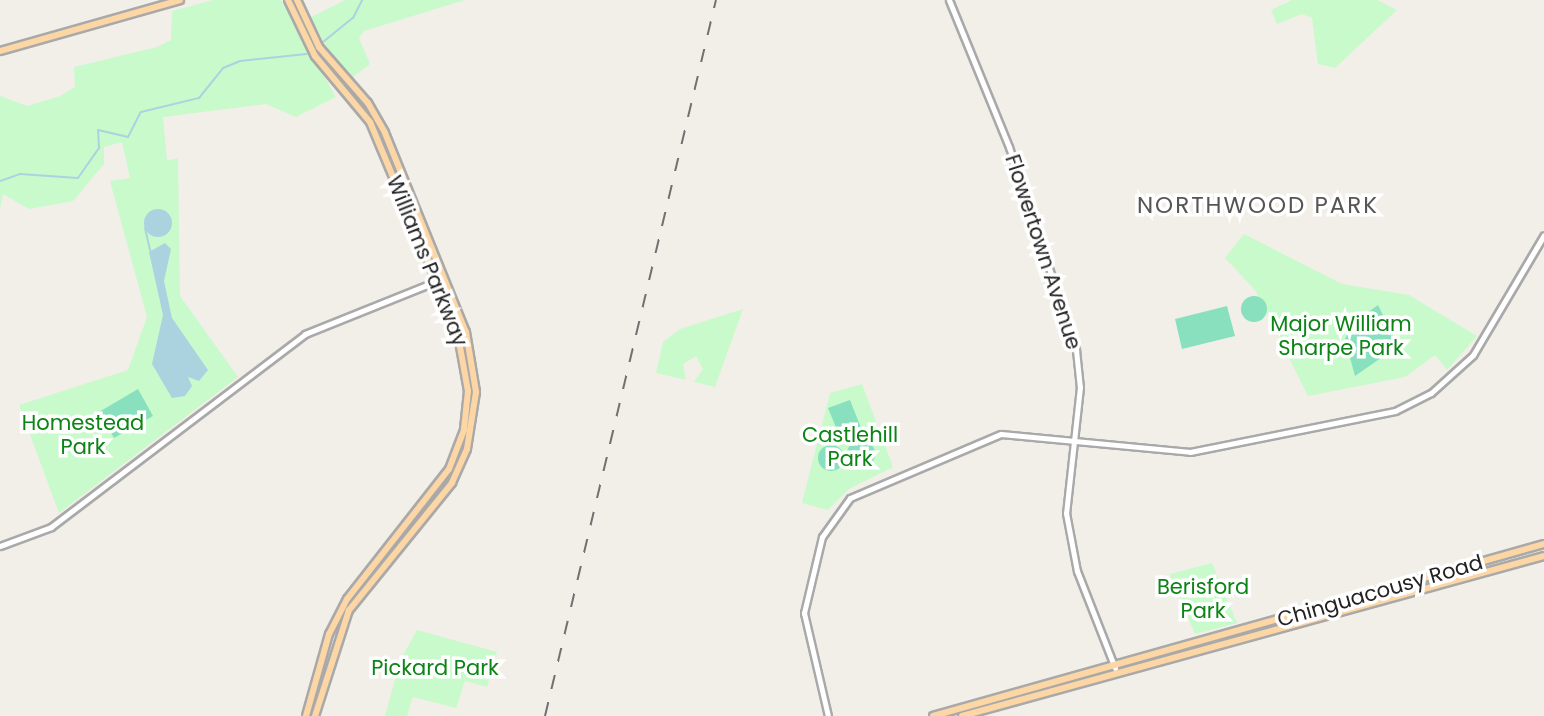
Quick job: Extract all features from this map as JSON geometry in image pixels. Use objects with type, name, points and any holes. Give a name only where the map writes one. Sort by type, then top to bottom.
[{"type":"main road","points":[[0,51],[180,0]]},
{"type":"main road","name":"Williams Parkway","points":[[288,0],[304,38],[379,121],[444,277],[475,376],[467,449],[452,483],[349,610],[315,716]]},
{"type":"main road","name":"Williams Parkway","points":[[297,0],[322,58],[370,122],[464,355],[464,430],[438,489],[336,618],[306,716]]},
{"type":"main road","name":"Chinguacousy Road","points":[[933,716],[1544,544]]},
{"type":"main road","name":"Chinguacousy Road","points":[[962,716],[1544,556]]},
{"type":"street","name":"Flowertown Avenue","points":[[949,0],[1009,147],[1076,350],[1080,387],[1066,513],[1071,548],[1117,674]]},
{"type":"street","points":[[828,716],[804,612],[822,537],[839,509],[868,487],[1001,434],[1160,452],[1223,450],[1395,411],[1431,393],[1473,355],[1544,235]]},
{"type":"street","points":[[0,546],[51,527],[305,334],[444,277]]},
{"type":"green space","name":"Homestead Park","points":[[213,0],[281,0],[336,97],[296,117],[266,104],[163,117],[167,161],[178,158],[180,296],[238,377],[59,513],[19,405],[128,370],[147,317],[110,181],[130,178],[122,142],[104,147],[104,164],[73,201],[29,209],[3,194],[0,209],[0,96],[27,106],[60,96],[75,87],[74,67],[157,47],[171,40],[172,11]]},
{"type":"green space","points":[[345,0],[465,0],[364,31],[359,38],[370,64],[353,77],[327,49],[311,17]]},
{"type":"green space","points":[[1292,0],[1377,0],[1397,10],[1335,68],[1318,64],[1312,18],[1302,14],[1277,24],[1271,10]]},
{"type":"green space","name":"Major William Sharpe Park","points":[[1244,234],[1342,284],[1409,295],[1477,336],[1447,370],[1435,355],[1405,377],[1308,396],[1255,290],[1225,258]]},
{"type":"green space","points":[[1254,296],[1263,300],[1267,309],[1263,318],[1254,322],[1245,318],[1241,309],[1245,300]]},
{"type":"green space","points":[[1378,305],[1398,346],[1355,376],[1345,339],[1352,324]]},
{"type":"green space","points":[[1227,306],[1235,336],[1182,349],[1175,319]]},
{"type":"green space","points":[[743,309],[715,387],[694,382],[703,369],[696,356],[683,364],[686,380],[656,373],[663,342],[680,329]]},
{"type":"green space","name":"Castlehill Park","points":[[862,384],[893,467],[849,489],[828,510],[802,503],[830,393]]},
{"type":"green space","points":[[138,389],[153,416],[114,438],[99,412]]},
{"type":"green space","points":[[850,400],[863,433],[842,442],[828,408]]},
{"type":"green space","points":[[861,440],[871,444],[875,454],[871,464],[861,468],[851,464],[847,454],[851,444]]},
{"type":"green space","points":[[831,445],[840,449],[844,458],[840,467],[831,471],[822,467],[818,458],[822,449]]},
{"type":"green space","name":"Berisford Park","points":[[1212,563],[1237,623],[1195,634],[1170,574]]},
{"type":"green space","name":"Pickard Park","points":[[417,630],[497,652],[487,687],[465,681],[456,708],[413,697],[407,716],[385,716],[400,661]]},
{"type":"water","points":[[158,209],[168,213],[172,223],[168,233],[158,237],[148,233],[144,223],[148,213]]},
{"type":"water","points":[[165,243],[171,249],[164,281],[172,318],[208,370],[199,381],[188,377],[192,386],[185,396],[172,398],[152,364],[163,315],[149,252]]},
{"type":"waterway","points":[[323,42],[353,18],[362,0]]},
{"type":"waterway","points":[[0,181],[20,174],[78,178],[99,148],[98,130],[128,137],[141,112],[199,98],[223,68],[240,61],[307,54]]},
{"type":"waterway","points":[[145,228],[150,250]]},
{"type":"railway","points":[[545,716],[716,0]]},
{"type":"district","name":"NORTHWOOD PARK","points":[[1258,205]]}]
